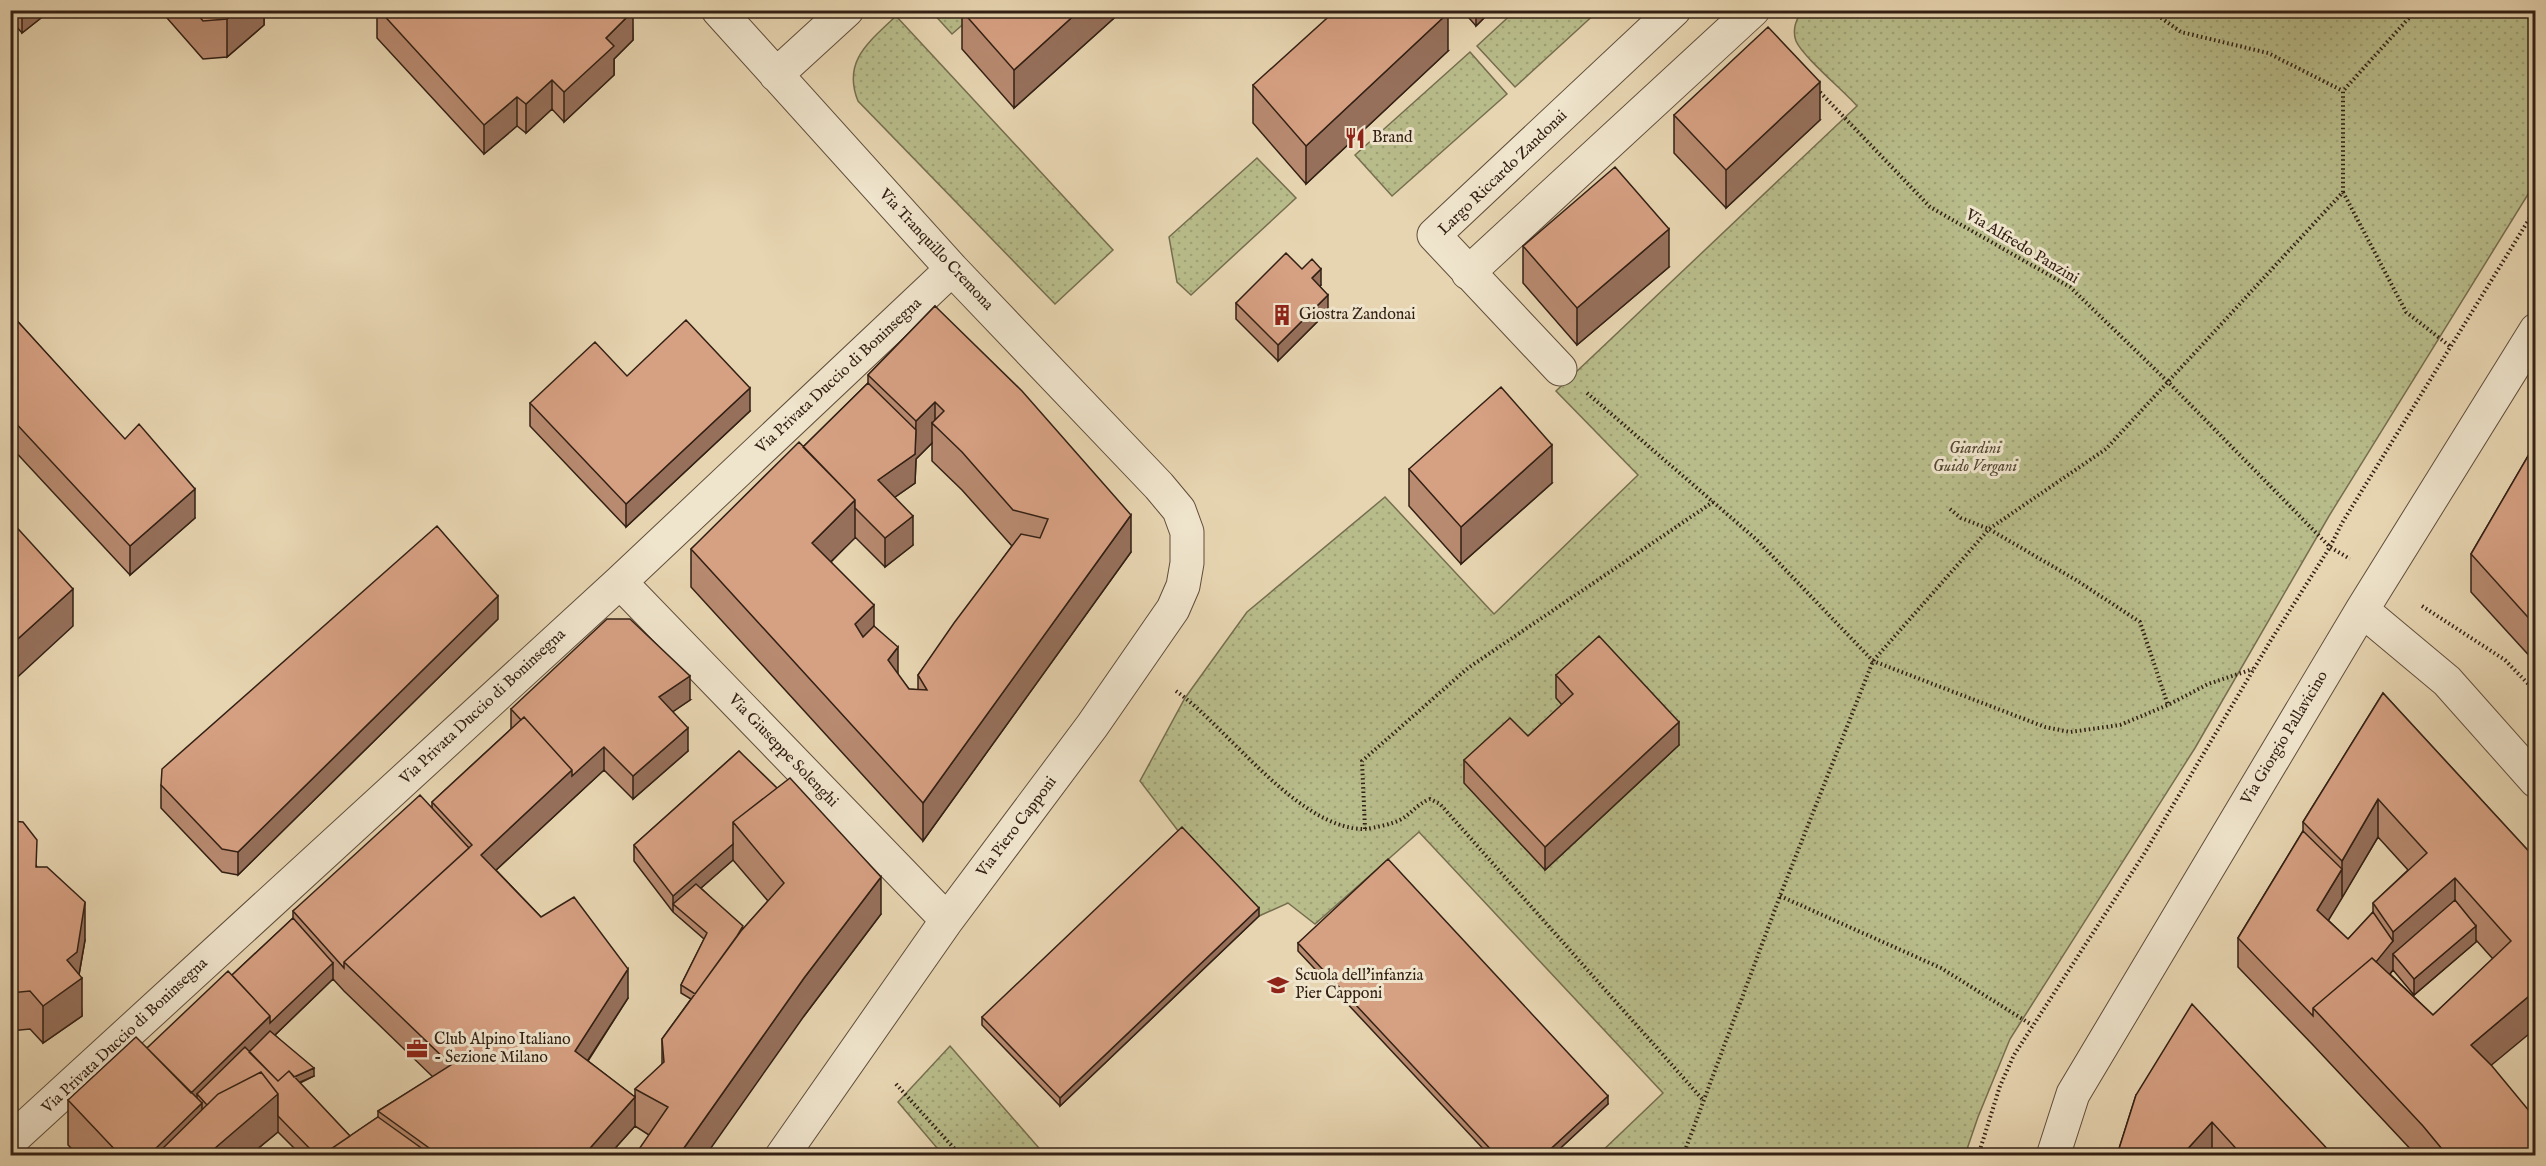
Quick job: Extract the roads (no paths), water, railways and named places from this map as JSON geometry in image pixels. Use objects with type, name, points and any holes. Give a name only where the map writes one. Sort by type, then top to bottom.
[{"type":"street","name":"Via Tranquillo Cremona","points":[[718,10],[952,269],[1159,486]]},
{"type":"street","points":[[776,75],[847,10]]},
{"type":"street","name":"Largo Riccardo Zandonai","points":[[1560,369],[1434,235],[1674,10]]},
{"type":"street","points":[[1468,273],[1753,10]]},
{"type":"street","name":"Largo Riccardo Zandonai","points":[[1579,101],[1612,140]]},
{"type":"street","name":"Via Privata Duccio di Boninsegna","points":[[10,1141],[620,582],[952,269]]},
{"type":"street","name":"Via Giorgio Pallavicino","points":[[2053,1155],[2073,1094],[2362,610],[2535,330]]},
{"type":"street","name":"Via Piero Capponi","points":[[782,1155],[947,920],[1092,726],[1173,609],[1183,586],[1188,563],[1188,532],[1179,510],[1159,486]]},
{"type":"street","name":"Via Giuseppe Solenghi","points":[[620,582],[947,920]]},
{"type":"street","points":[[2362,610],[2446,681],[2535,781]]},
{"type":"place","name":"Brand","points":[[1355,138]]},
{"type":"place","name":"Giostra Zandonai","points":[[1282,315]]},
{"type":"place","name":"Scuola dell'infanzia Pier Capponi","points":[[1278,985]]},
{"type":"place","name":"Club Alpino Italiano - Sezione Milano","points":[[417,1049]]},
{"type":"park label","name":"Giardini Guido Vergani","points":[[1975,458]]}]
